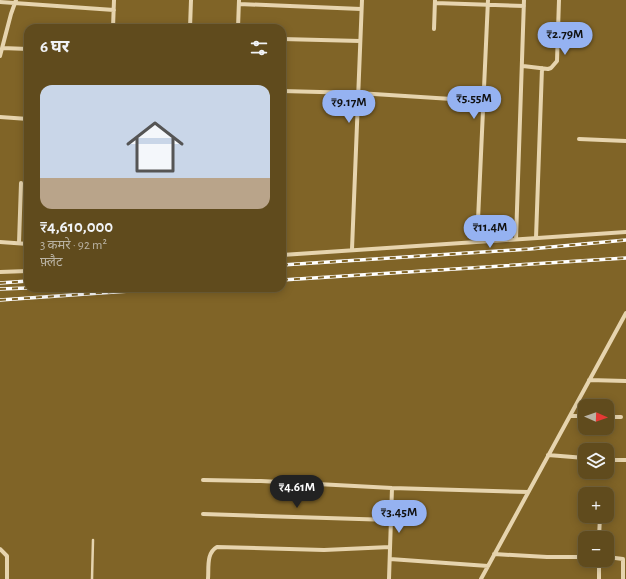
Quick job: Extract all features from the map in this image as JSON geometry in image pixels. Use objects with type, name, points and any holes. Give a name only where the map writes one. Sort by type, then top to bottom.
[{"type":"street","points":[[113,24],[114,0]]},
{"type":"street","points":[[190,24],[191,0]]},
{"type":"street","points":[[274,0],[274,6]]},
{"type":"street","points":[[352,249],[362,0]]},
{"type":"street","points":[[516,239],[523,66],[524,0]]},
{"type":"street","points":[[523,66],[551,68],[556,61],[559,0]]},
{"type":"street","points":[[434,29],[435,1],[488,2],[524,6]]},
{"type":"street","points":[[0,2],[114,10]]},
{"type":"street","points":[[0,56],[15,2]]},
{"type":"street","points":[[238,24],[239,2],[274,6],[361,9]]},
{"type":"street","points":[[477,242],[488,2]]},
{"type":"street","points":[[286,39],[360,41]]},
{"type":"street","points":[[2,48],[24,49]]},
{"type":"street","points":[[536,238],[542,68]]},
{"type":"street","points":[[286,91],[358,93],[483,101]]},
{"type":"street","points":[[0,117],[24,119]]},
{"type":"street","points":[[579,140],[626,141]]},
{"type":"street","points":[[19,243],[21,183]]},
{"type":"street","points":[[286,255],[352,249],[626,232]]},
{"type":"street","points":[[0,242],[24,244]]},
{"type":"street","points":[[0,272],[24,270]]},
{"type":"street","points":[[481,579],[626,313]]},
{"type":"street","points":[[589,380],[626,381]]},
{"type":"street","points":[[570,416],[578,416]]},
{"type":"street","points":[[614,417],[621,417]]},
{"type":"street","points":[[548,455],[578,457]]},
{"type":"street","points":[[614,460],[626,460]]},
{"type":"street","points":[[203,480],[528,492]]},
{"type":"street","points":[[389,579],[392,488]]},
{"type":"street","points":[[203,514],[391,520]]},
{"type":"street","points":[[208,579],[210,554],[212,550],[217,547],[324,550],[390,547]]},
{"type":"street","points":[[0,549],[7,556],[7,579]]},
{"type":"street","points":[[494,554],[578,557]]},
{"type":"street","points":[[614,558],[622,559],[623,579]]},
{"type":"street","points":[[390,559],[488,566]]},
{"type":"street","points":[[599,567],[599,579]]},
{"type":"lane","points":[[92,579],[93,540]]},
{"type":"railway","points":[[286,265],[530,249],[626,240]]},
{"type":"railway","points":[[286,280],[626,258]]},
{"type":"railway","points":[[0,283],[24,281]]},
{"type":"railway","points":[[0,289],[24,288]]},
{"type":"railway","points":[[0,300],[115,292]]}]
